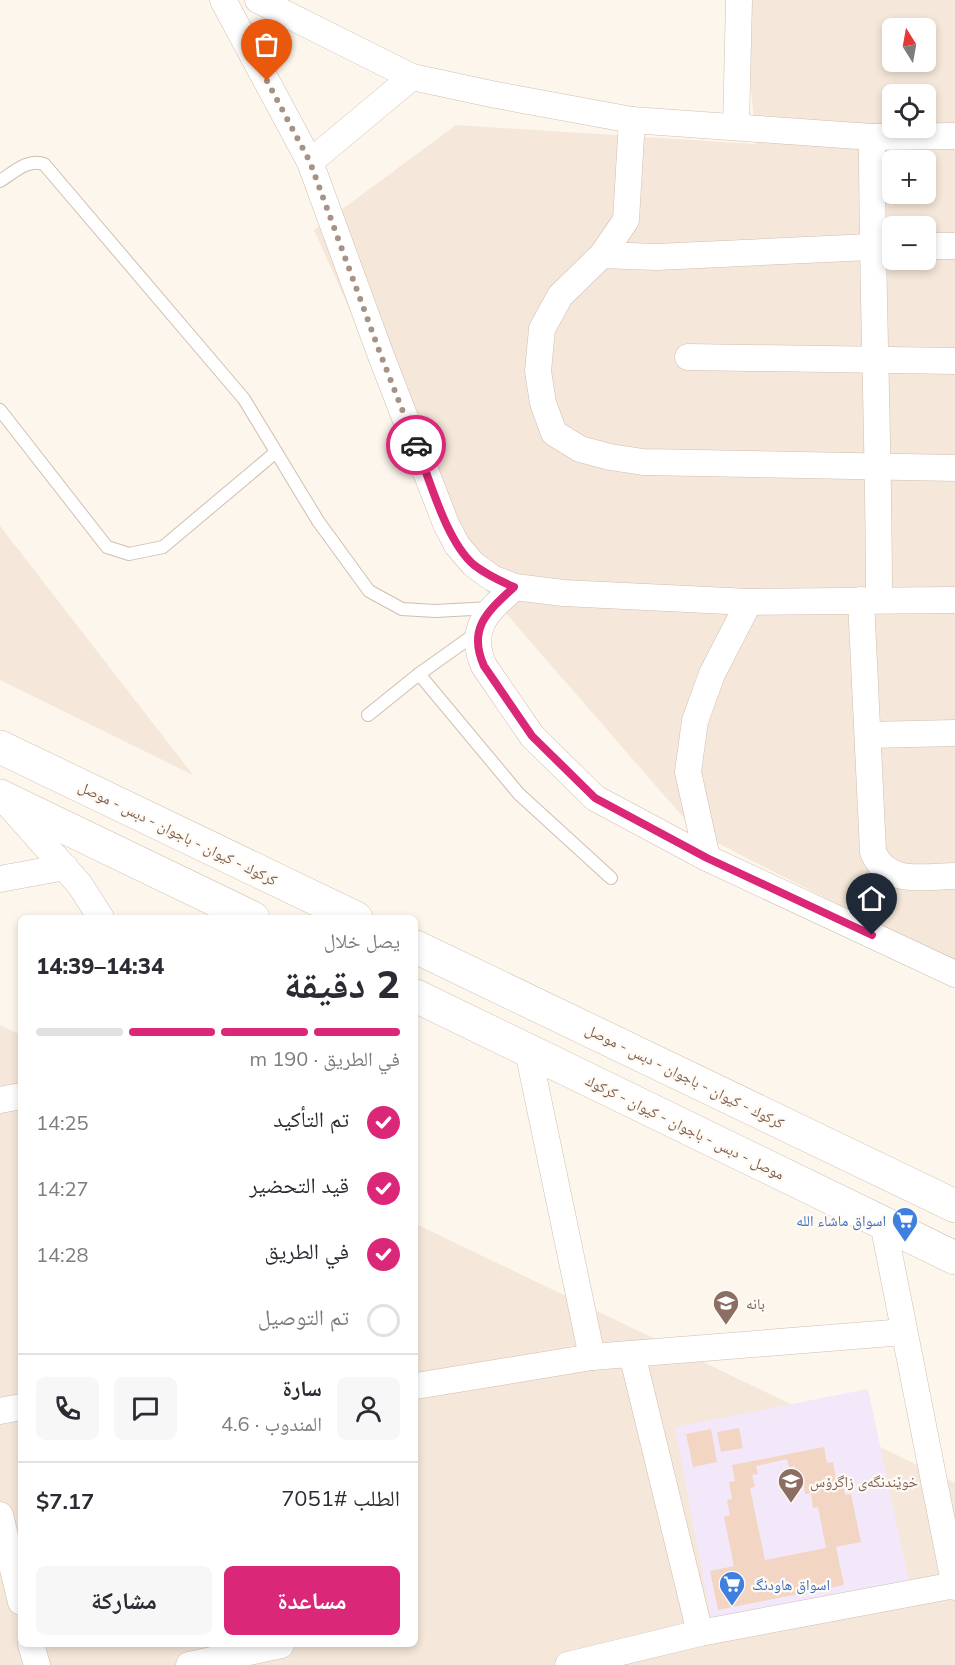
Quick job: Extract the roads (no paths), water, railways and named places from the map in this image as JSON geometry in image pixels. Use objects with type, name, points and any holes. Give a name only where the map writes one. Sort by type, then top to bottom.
[{"type":"main road","name":"كركوك - كيوان - باجوان - دبس - موصل","points":[[0,747],[350,915]]},
{"type":"main road","points":[[1,797],[247,915]]},
{"type":"main road","name":"كركوك - كيوان - باجوان - دبس - موصل","points":[[418,947],[955,1206]]},
{"type":"main road","name":"موصل - دبس - باجوان - كيوان - كركوك","points":[[418,997],[955,1258]]},
{"type":"street","points":[[223,0],[310,162],[446,524],[457,545],[472,564],[492,578],[514,587],[564,593],[749,602],[955,600]]},
{"type":"street","points":[[258,0],[412,77],[496,95],[632,120],[872,137],[955,136]]},
{"type":"street","points":[[736,128],[740,0]]},
{"type":"street","points":[[310,162],[412,77]]},
{"type":"street","points":[[632,120],[626,220],[602,255],[560,296],[542,329],[538,371],[543,403],[554,433],[580,449],[643,462],[955,468]]},
{"type":"street","points":[[872,137],[882,246],[875,362],[879,468],[870,600],[869,735],[873,852],[877,862],[884,870],[894,875],[955,876]]},
{"type":"street","points":[[602,255],[657,257],[882,246]]},
{"type":"street","points":[[936,246],[955,246]]},
{"type":"street","points":[[688,357],[875,362],[955,361]]},
{"type":"street","points":[[514,587],[486,615],[479,632],[479,655],[484,666],[532,736],[595,798],[707,858],[955,974]]},
{"type":"street","points":[[707,858],[688,772],[695,721],[712,674],[749,602]]},
{"type":"street","points":[[869,735],[955,733]]},
{"type":"street","points":[[1,797],[80,885],[99,915]]},
{"type":"street","points":[[0,879],[65,867]]},
{"type":"street","points":[[528,1051],[592,1357]]},
{"type":"street","points":[[0,1100],[18,1097]]},
{"type":"street","points":[[568,1665],[700,1633],[955,1586],[883,1223]]},
{"type":"street","points":[[418,1386],[592,1357],[904,1332]]},
{"type":"street","points":[[632,1354],[700,1633]]},
{"type":"street","points":[[0,1411],[18,1408]]},
{"type":"street","points":[[0,1515],[6,1565],[18,1595]]},
{"type":"street","points":[[32,1647],[37,1665]]},
{"type":"street","points":[[189,1665],[282,1651]]},
{"type":"lane","points":[[0,181],[28,163],[44,164],[244,399],[318,521],[369,591],[402,609],[435,611],[492,608]]},
{"type":"lane","points":[[0,410],[107,547],[129,554],[162,547],[276,452]]},
{"type":"lane","points":[[368,715],[419,674],[479,632]]},
{"type":"lane","points":[[419,674],[519,794],[611,878]]},
{"type":"place","name":"اسواق ماشاء الله","points":[[905,1243]]},
{"type":"place","name":"بانە","points":[[726,1326]]},
{"type":"place","name":"خوێندنگەی زاگرۆس","points":[[791,1504]]},
{"type":"place","name":"اسواق هاودنگ","points":[[732,1607]]}]
